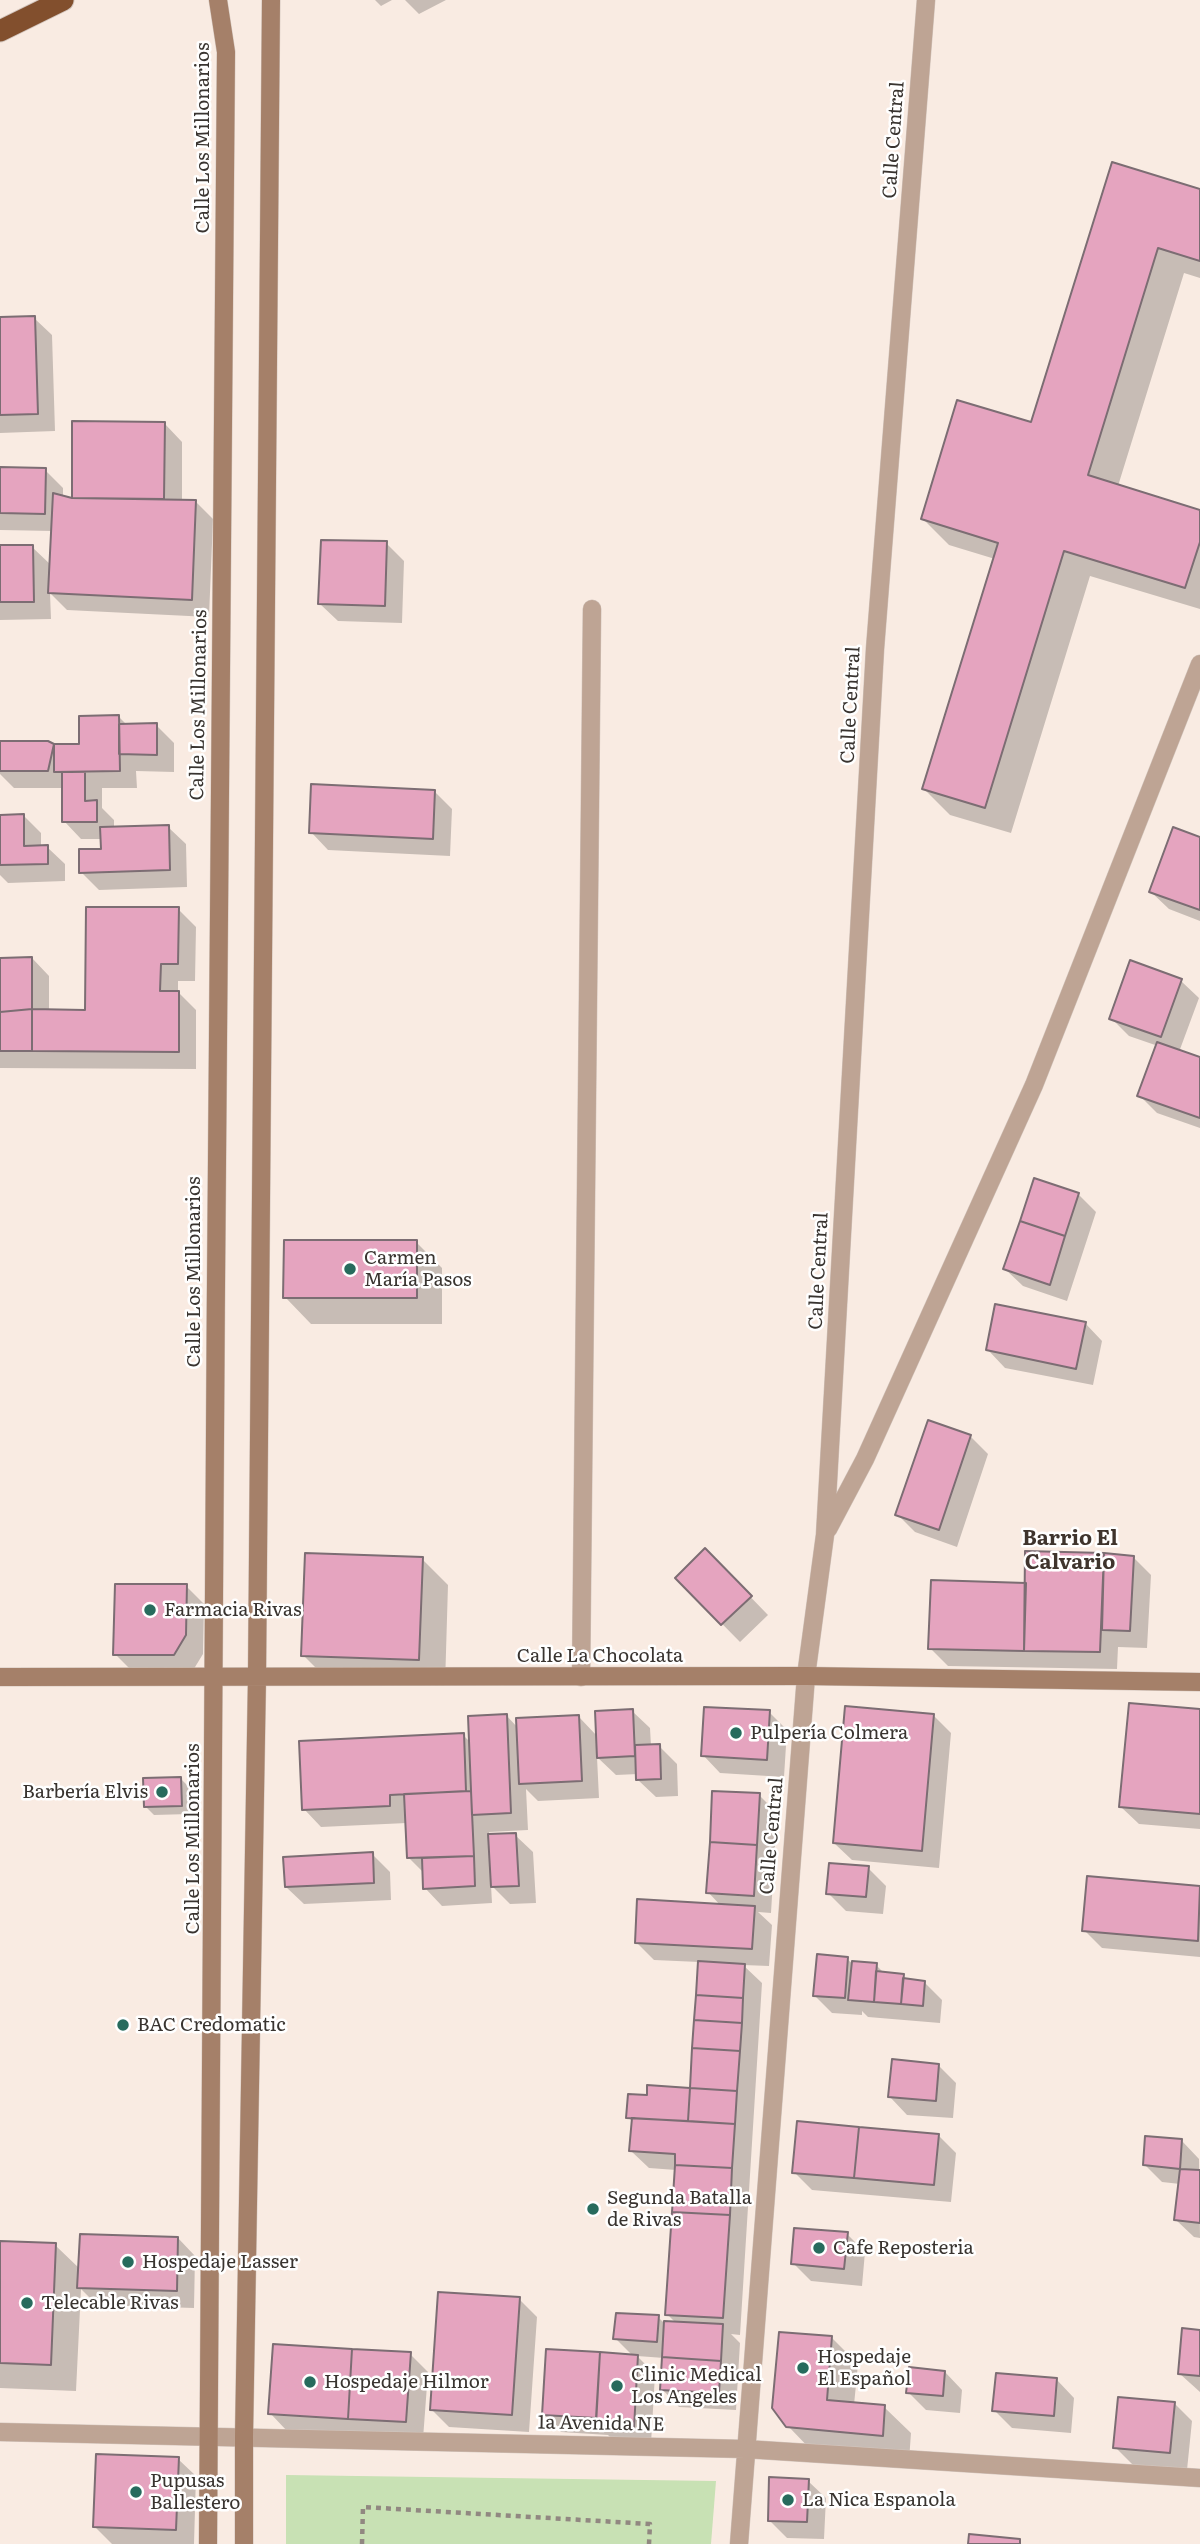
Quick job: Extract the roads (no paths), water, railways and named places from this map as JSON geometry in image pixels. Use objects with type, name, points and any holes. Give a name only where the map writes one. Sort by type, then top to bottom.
[{"type":"highway","points":[[0,31],[63,0]]},
{"type":"street","name":"Calle Los Millonarios","points":[[208,2544],[215,1677],[215,1277],[226,52],[218,0]]},
{"type":"street","points":[[244,2544],[257,1677],[271,0]]},
{"type":"street","name":"Calle Central","points":[[739,2544],[806,1676],[825,1535],[875,649],[926,0]]},
{"type":"street","points":[[581,1677],[592,609]]},
{"type":"street","points":[[825,1535],[865,1459],[1034,1085],[1200,664]]},
{"type":"street","name":"Calle La Chocolata","points":[[0,1677],[806,1676],[1200,1682]]},
{"type":"street","name":"1a Avenida NE","points":[[0,2432],[745,2449],[1200,2478]]},
{"type":"place","name":"Carmen María Pasos","points":[[350,1269]]},
{"type":"place","name":"Farmacia Rivas","points":[[150,1610]]},
{"type":"place","name":"Pulpería Colmera","points":[[736,1733]]},
{"type":"place","name":"Barbería Elvis","points":[[162,1792]]},
{"type":"place","name":"BAC Credomatic","points":[[123,2025]]},
{"type":"place","name":"Segunda Batalla de Rivas","points":[[593,2209]]},
{"type":"place","name":"Cafe Reposteria","points":[[819,2248]]},
{"type":"place","name":"Hospedaje Lasser","points":[[128,2262]]},
{"type":"place","name":"Telecable Rivas","points":[[27,2303]]},
{"type":"place","name":"Hospedaje El Español","points":[[803,2368]]},
{"type":"place","name":"Hospedaje Hilmor","points":[[310,2382]]},
{"type":"place","name":"Clinic Medical Los Angeles","points":[[617,2386]]},
{"type":"place","name":"Pupusas Ballestero","points":[[136,2492]]},
{"type":"place","name":"La Nica Espanola","points":[[788,2500]]},
{"type":"district","name":"Barrio El Calvario","points":[[1070,1551]]}]
